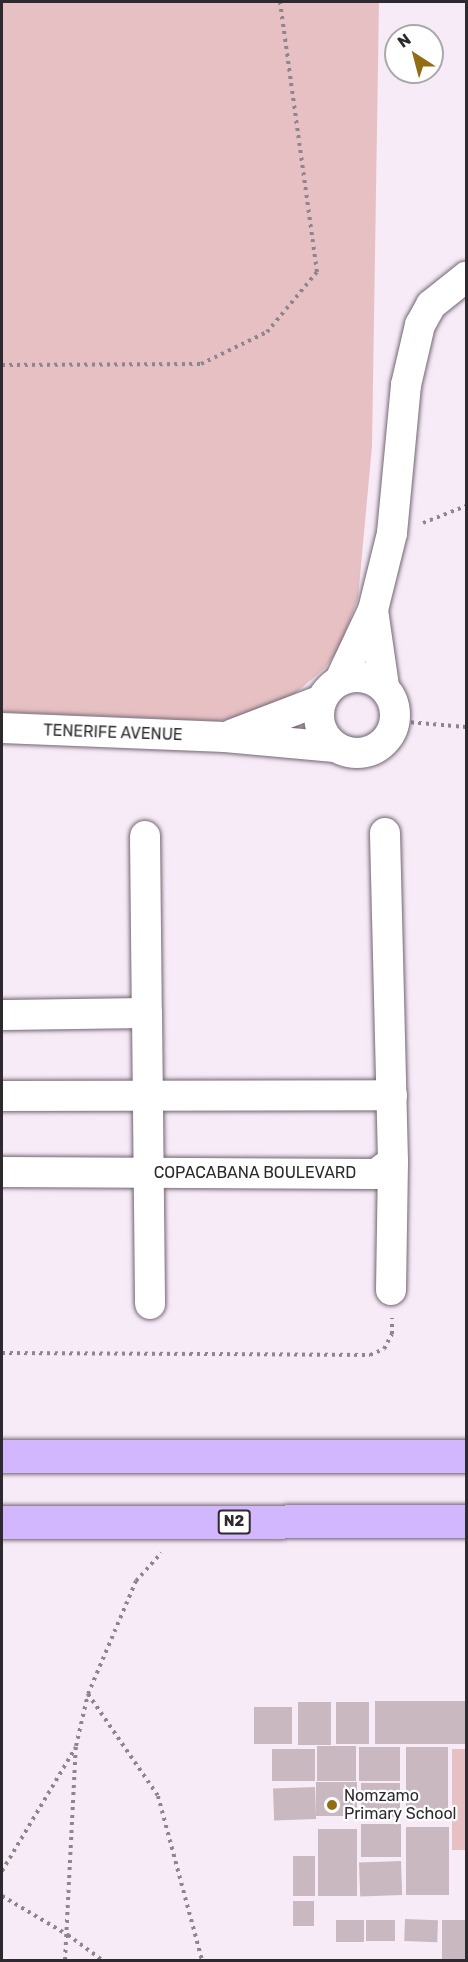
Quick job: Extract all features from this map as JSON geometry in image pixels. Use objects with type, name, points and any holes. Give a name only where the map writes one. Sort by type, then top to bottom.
[{"type":"highway","points":[[2,1456],[466,1456]]},
{"type":"highway","name":"N2","points":[[2,1522],[466,1521]]},
{"type":"street","points":[[373,610],[384,686],[394,702],[396,721],[388,739],[372,751],[353,753],[335,747],[324,734],[319,717],[373,610],[392,532],[406,385],[420,325],[431,305],[466,277]]},
{"type":"street","points":[[331,690],[363,676],[384,686]]},
{"type":"street","name":"TENERIFE AVENUE","points":[[225,737],[331,690]]},
{"type":"street","name":"TENERIFE AVENUE","points":[[2,728],[225,737],[335,747]]},
{"type":"street","points":[[385,833],[393,1161],[391,1290]]},
{"type":"street","points":[[145,836],[150,1304]]},
{"type":"street","points":[[2,1015],[147,1014]]},
{"type":"street","points":[[2,1096],[392,1095]]},
{"type":"street","name":"COPACABANA BOULEVARD","points":[[2,1172],[376,1174],[393,1161]]},
{"type":"path","points":[[2,365],[201,364],[267,332],[317,272],[280,2]]},
{"type":"path","points":[[392,532],[466,506]]},
{"type":"path","points":[[396,721],[466,727]]},
{"type":"path","points":[[2,1353],[370,1355],[384,1348],[392,1334],[391,1290]]},
{"type":"path","points":[[65,1960],[76,1746],[88,1694],[136,1581],[190,1522]]},
{"type":"path","points":[[88,1694],[158,1796],[202,1960]]},
{"type":"path","points":[[2,1870],[76,1746]]},
{"type":"path","points":[[2,1896],[68,1935],[102,1960]]},
{"type":"shaded area","points":[[2,2],[379,2],[372,446],[358,598],[340,647],[325,668],[286,701],[241,718],[217,721],[2,712]]},
{"type":"shaded area","points":[[452,1749],[466,1749],[466,1850],[452,1850]]},
{"type":"building","points":[[375,1701],[466,1701],[466,1744],[375,1744]]},
{"type":"building","points":[[298,1702],[331,1702],[331,1745],[298,1745]]},
{"type":"building","points":[[336,1702],[369,1702],[369,1744],[336,1744]]},
{"type":"building","points":[[254,1707],[292,1707],[292,1744],[254,1744]]},
{"type":"building","points":[[317,1746],[356,1746],[356,1781],[317,1781]]},
{"type":"building","points":[[359,1747],[400,1747],[400,1781],[359,1781]]},
{"type":"building","points":[[406,1747],[448,1747],[448,1815],[406,1815]]},
{"type":"building","points":[[272,1749],[315,1749],[315,1781],[272,1781]]},
{"type":"building","points":[[316,1782],[357,1782],[357,1816],[316,1816]]},
{"type":"building","points":[[361,1783],[400,1783],[400,1817],[361,1817]]},
{"type":"building","points":[[315,1787],[316,1819],[274,1820],[273,1788]]},
{"type":"building","points":[[361,1824],[401,1824],[401,1857],[361,1857]]},
{"type":"building","points":[[406,1827],[449,1827],[449,1895],[406,1895]]},
{"type":"building","points":[[318,1829],[357,1829],[357,1896],[318,1896]]},
{"type":"building","points":[[293,1856],[315,1856],[315,1896],[293,1896]]},
{"type":"building","points":[[401,1861],[402,1895],[360,1896],[359,1862]]},
{"type":"building","points":[[293,1901],[314,1901],[314,1926],[293,1926]]},
{"type":"building","points":[[405,1919],[438,1920],[437,1942],[404,1941]]},
{"type":"building","points":[[336,1920],[364,1920],[364,1942],[336,1942]]},
{"type":"building","points":[[366,1920],[395,1920],[395,1941],[366,1941]]},
{"type":"building","points":[[442,1920],[466,1920],[466,1960],[442,1960]]},
{"type":"place","name":"Nomzamo Primary School","points":[[332,1805]]}]
